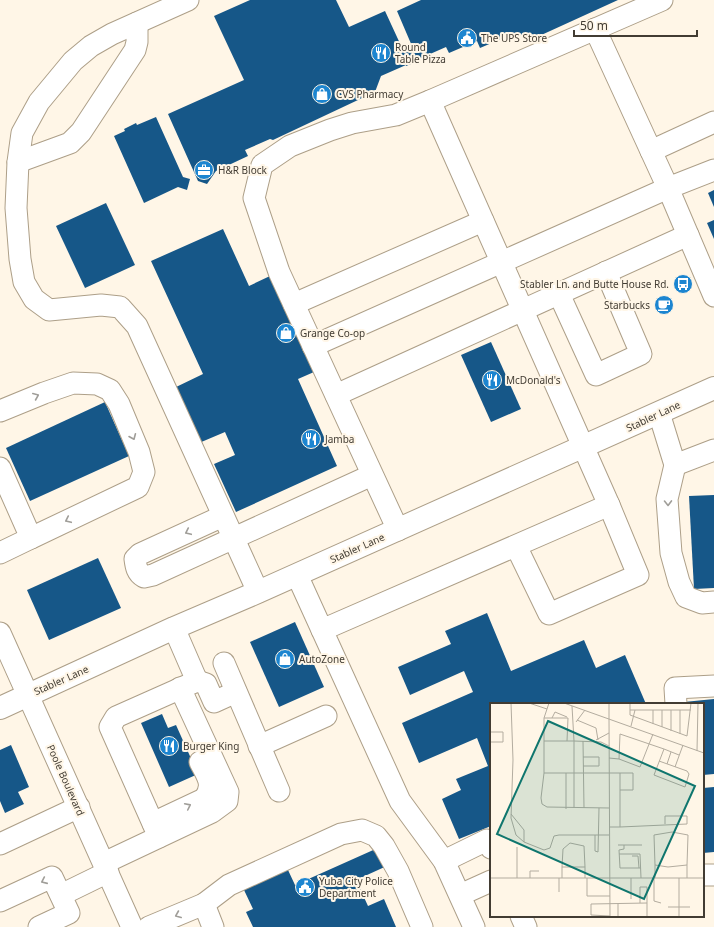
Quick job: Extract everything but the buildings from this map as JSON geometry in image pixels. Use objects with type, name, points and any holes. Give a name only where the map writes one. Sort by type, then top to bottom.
[{"type":"main road","name":"Stabler Lane","points":[[0,708],[174,628],[583,448],[714,388]]},
{"type":"street","points":[[188,0],[112,34],[98,42],[73,61],[39,102],[22,133],[18,162],[16,208],[20,259],[24,282],[34,299],[49,310],[101,306],[120,307],[137,326],[258,592]]},
{"type":"street","points":[[398,530],[279,272],[254,198],[262,165],[290,146],[352,123],[396,115],[662,0]]},
{"type":"street","points":[[18,162],[70,143],[81,132],[135,50],[137,42],[137,23]]},
{"type":"street","points":[[595,29],[668,188],[713,291]]},
{"type":"street","points":[[430,101],[609,505],[638,574],[549,614],[516,546]]},
{"type":"street","points":[[651,151],[714,122]]},
{"type":"street","points":[[313,346],[668,188],[714,170]]},
{"type":"street","points":[[294,304],[483,220]]},
{"type":"street","points":[[336,395],[688,234]]},
{"type":"street","points":[[559,294],[596,375],[641,354],[606,272]]},
{"type":"street","points":[[0,411],[73,383],[97,384],[110,390],[116,400],[139,452],[144,472],[138,487],[0,553]]},
{"type":"street","points":[[659,413],[675,465],[668,499],[671,553],[679,582],[686,597],[702,603],[714,602]]},
{"type":"street","points":[[675,465],[714,450]]},
{"type":"street","points":[[0,468],[31,538]]},
{"type":"street","points":[[223,516],[140,554],[135,560],[139,574],[144,577],[153,575],[372,475]]},
{"type":"street","points":[[322,630],[609,505]]},
{"type":"street","points":[[297,575],[400,801],[444,861],[474,927]]},
{"type":"street","points":[[61,896],[106,868],[156,830],[212,812],[228,801],[228,792],[182,687],[174,628]]},
{"type":"street","name":"Poole Boulevard","points":[[0,633],[132,927]]},
{"type":"street","points":[[224,663],[279,791]]},
{"type":"street","points":[[156,830],[110,727],[116,718],[182,687],[206,684],[214,702],[236,692]]},
{"type":"street","points":[[676,703],[675,688],[714,686]]},
{"type":"street","points":[[259,746],[326,716]]},
{"type":"street","points":[[0,844],[78,807]]},
{"type":"street","points":[[149,927],[204,904],[229,885],[341,834],[362,830],[376,836],[384,846],[398,871],[422,927]]},
{"type":"street","points":[[444,861],[488,840],[490,845]]},
{"type":"street","points":[[0,901],[52,877],[69,913],[39,927]]},
{"type":"street","points":[[460,895],[490,881]]},
{"type":"street","points":[[204,904],[214,927]]},
{"type":"street","points":[[521,917],[526,927]]},
{"type":"place","name":"The UPS Store","points":[[467,38]]},
{"type":"place","name":"Round Table Pizza","points":[[381,53]]},
{"type":"place","name":"CVS Pharmacy","points":[[322,94]]},
{"type":"place","name":"H&R Block","points":[[204,170]]},
{"type":"place","name":"Stabler Ln. and Butte House Rd.","points":[[683,284]]},
{"type":"place","name":"Starbucks","points":[[664,305]]},
{"type":"place","name":"Grange Co-op","points":[[286,333]]},
{"type":"place","name":"McDonald's","points":[[492,380]]},
{"type":"place","name":"Jamba","points":[[311,439]]},
{"type":"place","name":"AutoZone","points":[[285,659]]},
{"type":"place","name":"Burger King","points":[[169,746]]},
{"type":"place","name":"Yuba City Police Department","points":[[305,887]]}]
